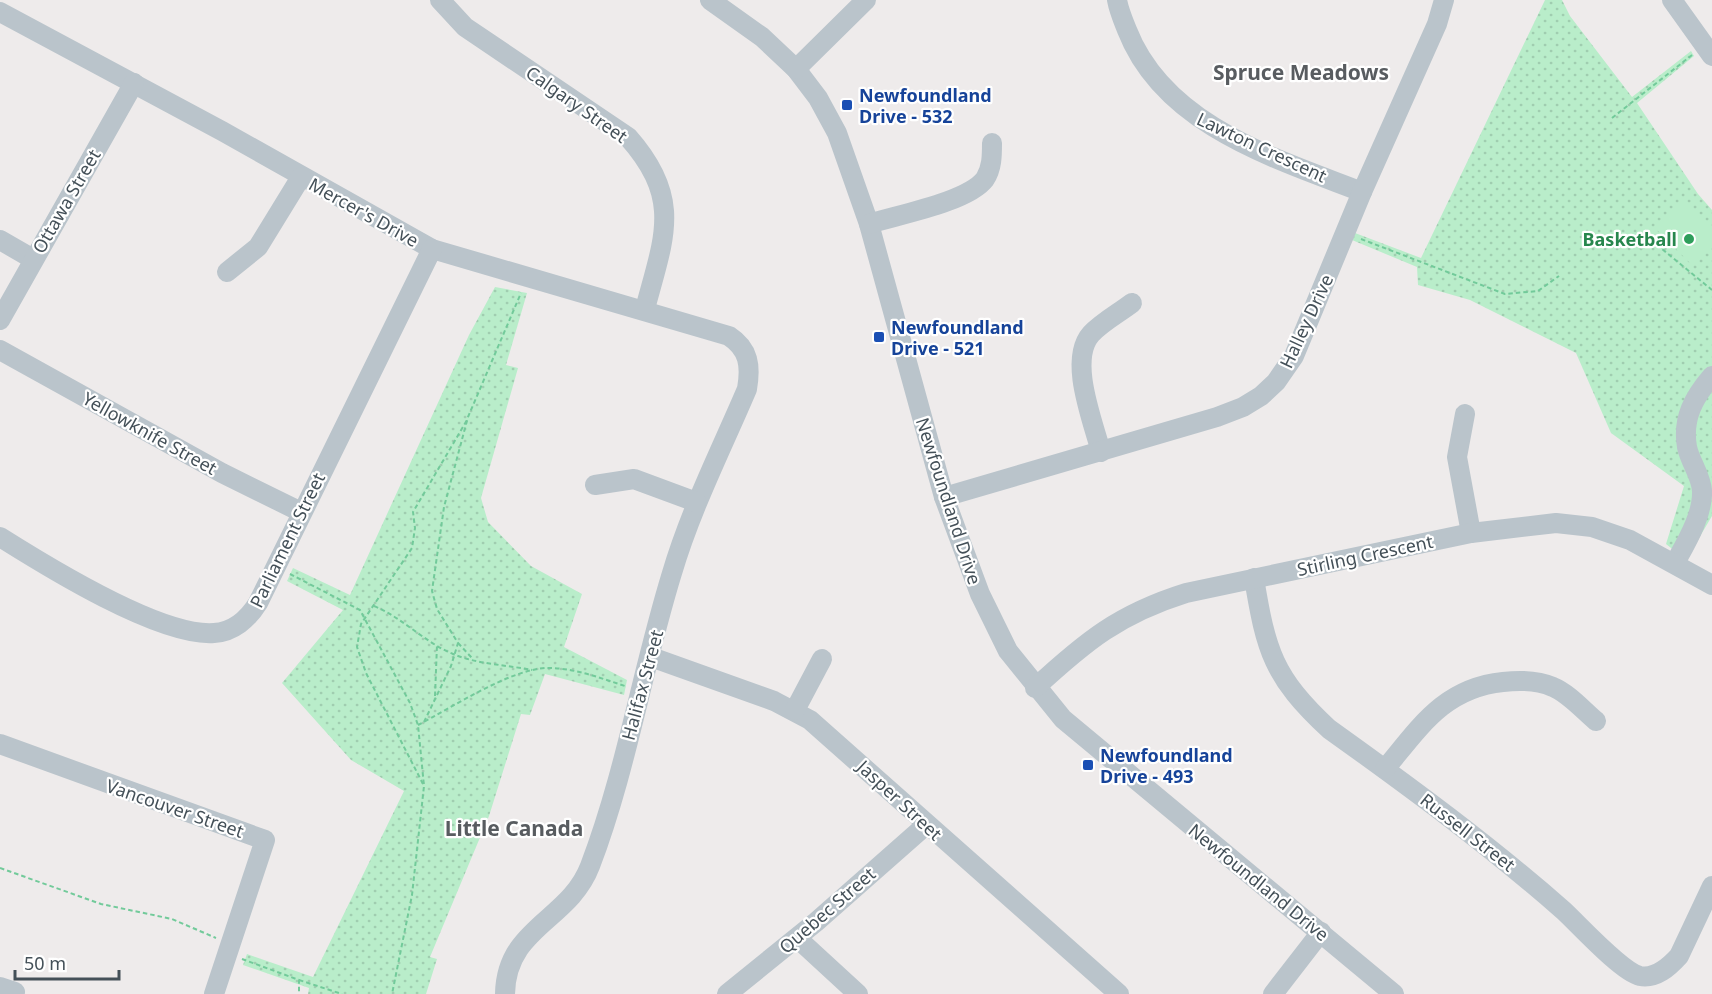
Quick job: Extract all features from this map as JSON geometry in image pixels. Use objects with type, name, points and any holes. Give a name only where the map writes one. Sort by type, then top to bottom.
[{"type":"street","name":"Calgary Street","points":[[440,0],[465,27],[628,137],[646,158],[660,183],[666,214],[662,247],[645,309]]},
{"type":"street","name":"Newfoundland Drive","points":[[710,0],[762,37],[796,69],[818,98],[837,133],[869,224],[944,497],[980,594],[1008,651],[1063,719],[1394,994]]},
{"type":"street","points":[[796,69],[866,0]]},
{"type":"street","name":"Lawton Crescent","points":[[1117,0],[1135,50],[1159,85],[1191,114],[1232,137],[1362,192]]},
{"type":"street","name":"Halley Drive","points":[[944,497],[1101,452],[1243,407],[1276,382],[1293,356],[1362,192],[1437,24],[1444,0]]},
{"type":"street","points":[[1672,0],[1703,54]]},
{"type":"street","name":"Mercer's Drive","points":[[0,12],[134,83],[432,249],[645,309],[729,336],[739,343],[748,356]]},
{"type":"street","name":"Ottawa Street","points":[[0,320],[134,83]]},
{"type":"street","points":[[869,224],[954,198],[978,186],[989,171],[992,143]]},
{"type":"street","points":[[227,272],[258,247],[301,177]]},
{"type":"street","points":[[0,240],[33,259]]},
{"type":"street","name":"Parliament Street","points":[[0,537],[124,607],[195,632],[214,633],[228,630],[251,615],[432,249]]},
{"type":"street","points":[[1101,452],[1081,372],[1081,352],[1092,333],[1132,303]]},
{"type":"street","name":"Yellowknife Street","points":[[0,350],[222,473],[301,512]]},
{"type":"street","name":"Halifax Street","points":[[505,994],[508,965],[523,941],[566,902],[589,868],[651,657],[672,573],[696,502],[747,389],[750,372],[748,356]]},
{"type":"street","points":[[1675,563],[1698,513],[1702,491],[1688,447],[1687,417],[1696,395],[1712,376]]},
{"type":"street","points":[[1465,414],[1457,457],[1471,533]]},
{"type":"street","points":[[595,485],[634,479],[696,502]]},
{"type":"street","name":"Stirling Crescent","points":[[1035,687],[1107,627],[1128,614],[1186,593],[1471,533],[1531,524],[1592,527],[1648,548],[1712,585]]},
{"type":"street","name":"Russell Street","points":[[1254,578],[1267,646],[1287,684],[1329,729],[1506,860],[1621,966],[1641,976],[1664,971],[1679,956],[1712,886]]},
{"type":"street","name":"Jasper Street","points":[[651,657],[795,711],[857,760],[926,825],[1119,994]]},
{"type":"street","points":[[795,711],[822,659]]},
{"type":"street","points":[[1385,769],[1436,710],[1457,695],[1489,684],[1522,680],[1556,688],[1596,721]]},
{"type":"street","name":"Vancouver Street","points":[[0,744],[265,840],[213,994]]},
{"type":"street","name":"Quebec Street","points":[[727,994],[797,938],[926,825]]},
{"type":"street","points":[[1273,994],[1321,933]]},
{"type":"street","points":[[797,938],[858,994]]},
{"type":"path","points":[[1612,118],[1703,54]]},
{"type":"path","points":[[1645,235],[1712,290]]},
{"type":"path","points":[[1358,238],[1505,294],[1538,291],[1559,276]]},
{"type":"path","points":[[424,786],[360,660],[358,635],[365,617],[412,548],[415,528],[413,512],[468,417],[519,295],[524,290]]},
{"type":"path","points":[[468,417],[444,507],[432,591],[437,609],[458,643],[472,658]]},
{"type":"path","points":[[288,573],[351,604],[365,617],[410,703],[418,725],[424,786],[412,895],[392,994]]},
{"type":"path","points":[[374,606],[399,617],[437,645],[455,655],[532,670]]},
{"type":"path","points":[[424,723],[455,655],[458,643]]},
{"type":"path","points":[[435,698],[437,645]]},
{"type":"path","points":[[418,725],[459,700],[532,670],[549,668],[585,674],[628,687]]},
{"type":"path","points":[[0,868],[101,904],[172,919],[216,938]]},
{"type":"path","points":[[242,959],[342,994]]},
{"type":"path","points":[[299,980],[299,994]]},
{"type":"green space","points":[[1545,0],[1562,0],[1570,16],[1632,97],[1691,51],[1694,56],[1637,103],[1698,194],[1712,210],[1712,516],[1686,560],[1666,544],[1684,486],[1611,433],[1576,353],[1470,300],[1418,285],[1417,267],[1352,240],[1355,233],[1421,258]]},
{"type":"green space","name":"Basketball","points":[[1683,203],[1712,233],[1712,244],[1692,265],[1657,230]]},
{"type":"green space","points":[[495,287],[527,293],[506,365],[518,368],[481,498],[488,522],[531,566],[582,594],[564,647],[627,680],[624,695],[545,674],[530,715],[521,714],[489,816],[430,957],[437,959],[426,994],[308,994],[309,988],[243,965],[247,954],[313,977],[404,791],[351,760],[282,683],[343,610],[287,581],[293,568],[350,595],[469,335]]},
{"type":"place","name":"Newfoundland Drive - 532","points":[[847,105]]},
{"type":"place","name":"Basketball","points":[[1689,239]]},
{"type":"place","name":"Newfoundland Drive - 521","points":[[879,337]]},
{"type":"place","name":"Newfoundland Drive - 493","points":[[1088,765]]},
{"type":"district","name":"Spruce Meadows","points":[[1301,72]]},
{"type":"district","name":"Little Canada","points":[[514,828]]}]
